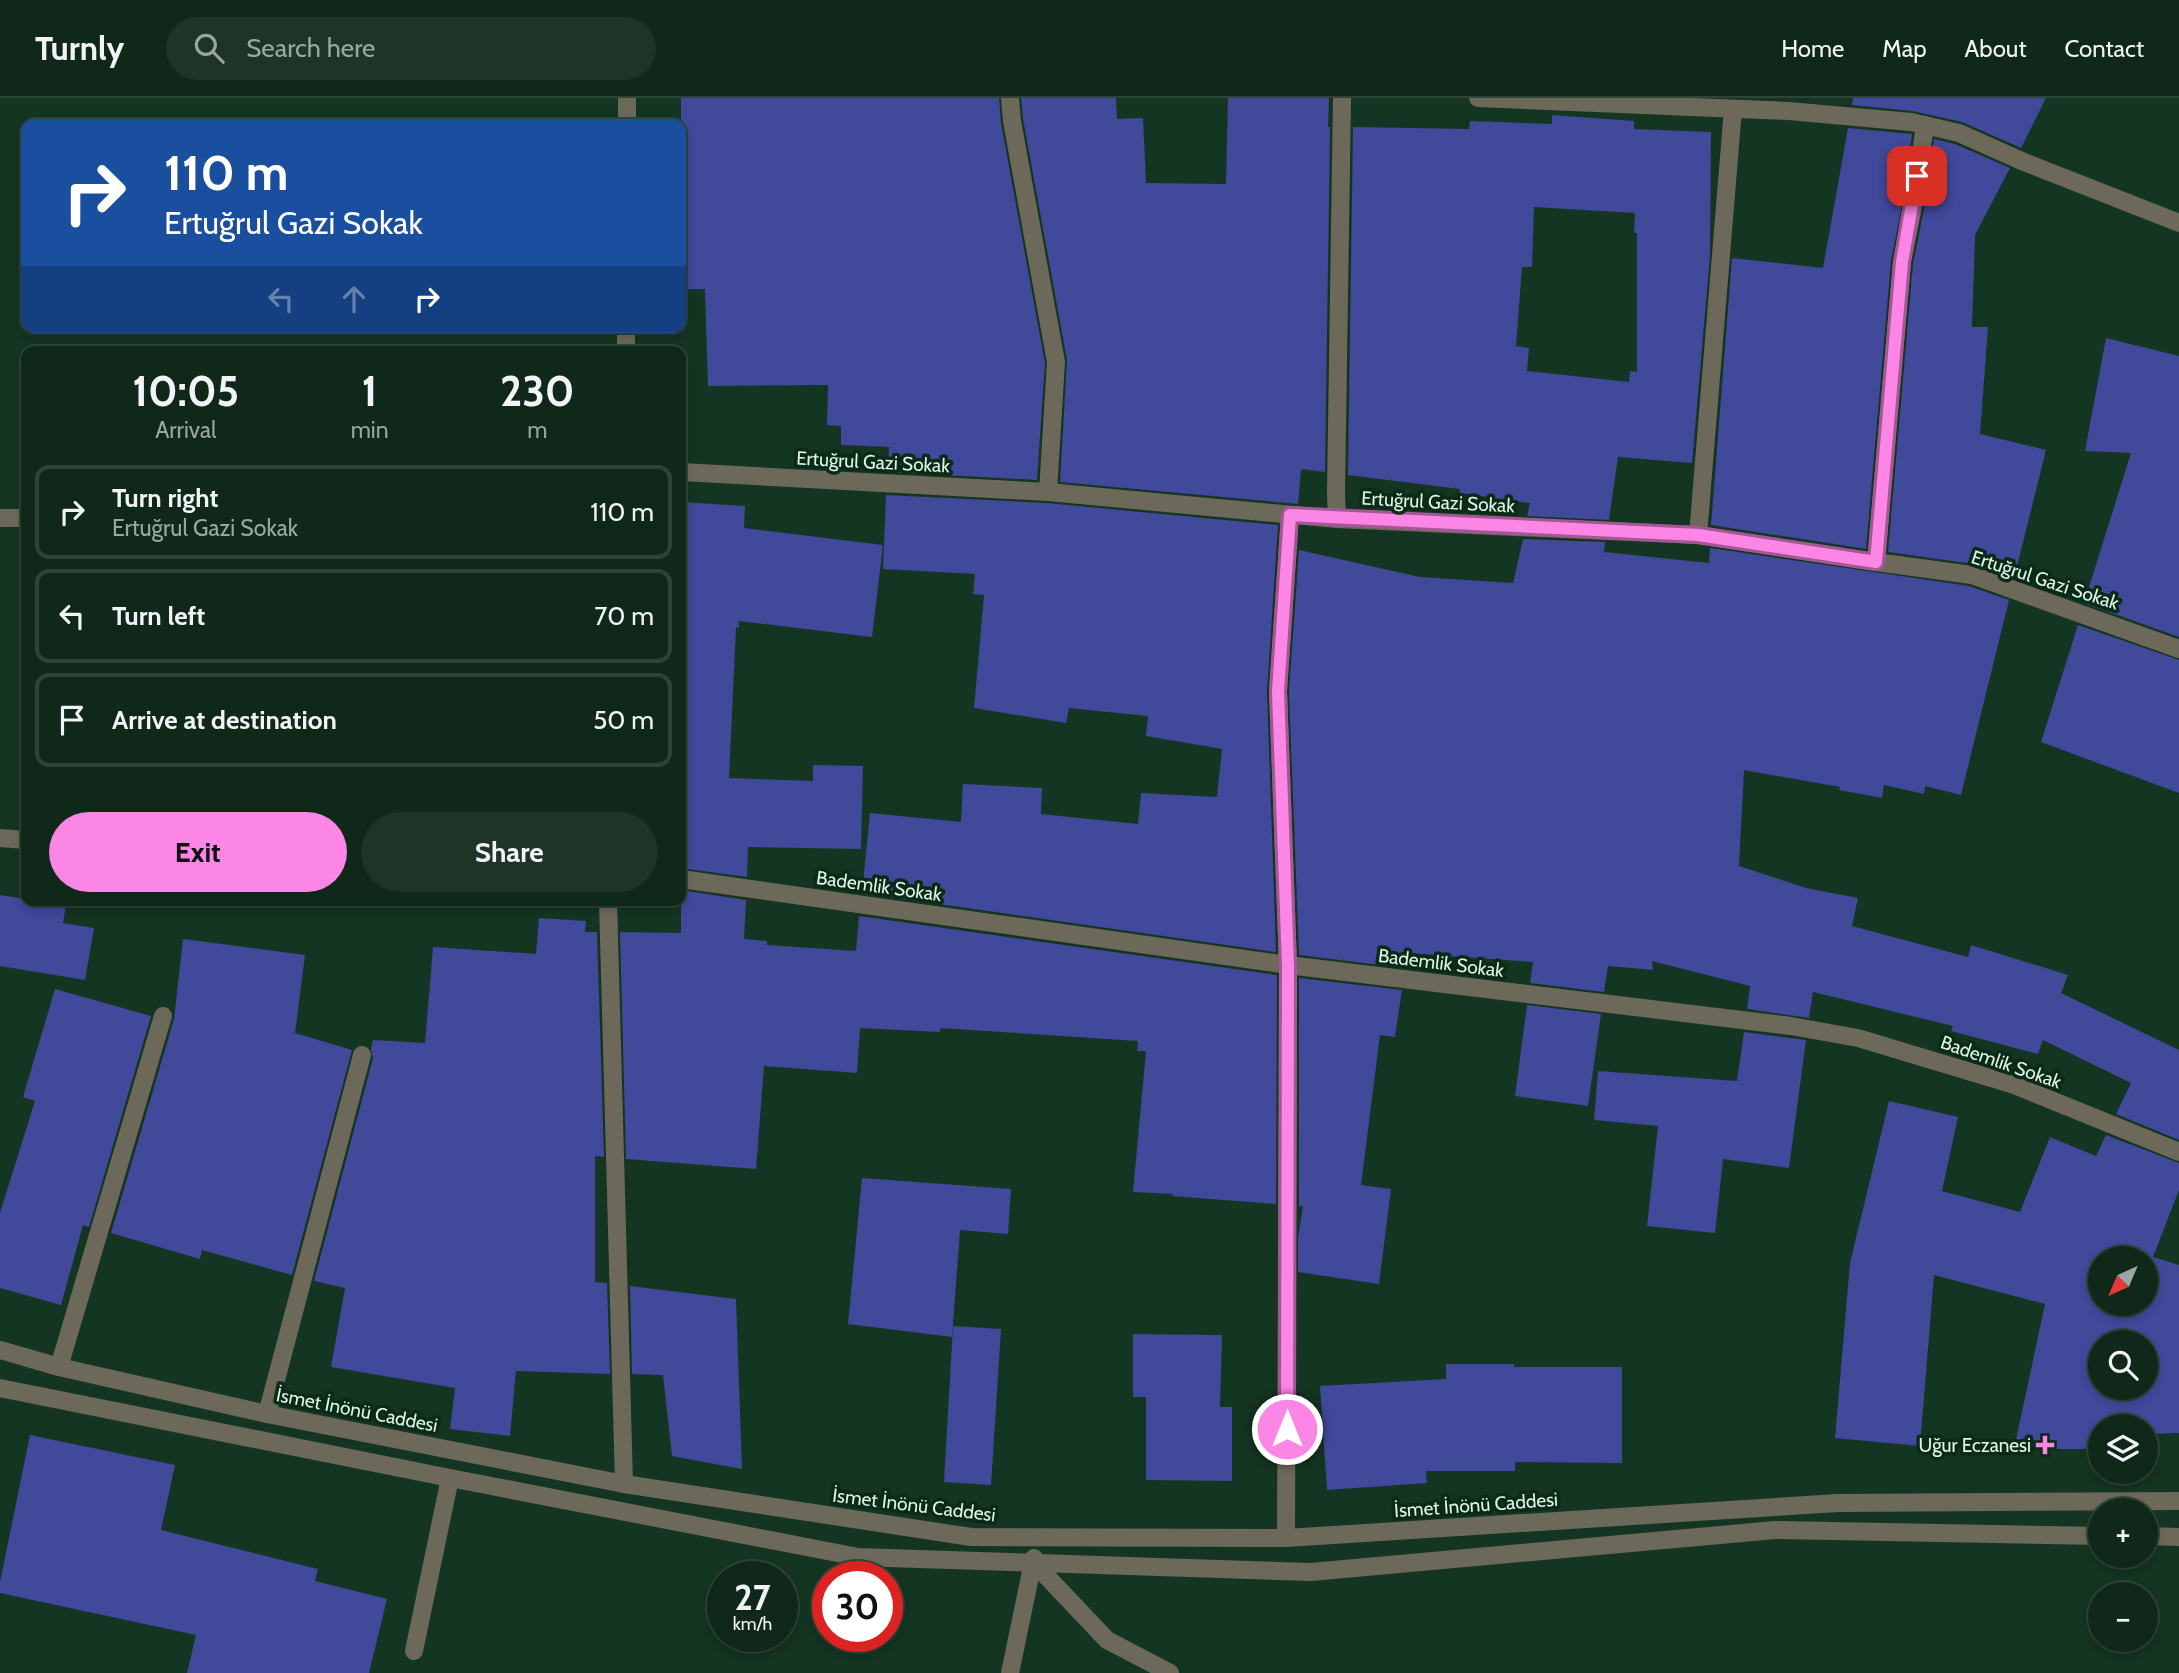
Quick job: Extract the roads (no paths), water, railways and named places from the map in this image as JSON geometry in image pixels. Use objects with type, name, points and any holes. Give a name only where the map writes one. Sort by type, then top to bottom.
[{"type":"street","points":[[627,98],[627,119]]},
{"type":"street","points":[[1010,98],[1056,362],[1048,492]]},
{"type":"street","points":[[1337,519],[1342,98]]},
{"type":"street","points":[[1478,98],[1847,115],[1925,125],[1959,133],[2024,162],[2179,223]]},
{"type":"street","points":[[1698,535],[1733,109]]},
{"type":"street","points":[[1876,562],[1902,262],[1925,125]]},
{"type":"street","name":"Ertuğrul Gazi Sokak","points":[[686,472],[1048,492],[1337,519],[1698,535],[1972,575],[2179,649]]},
{"type":"street","points":[[1286,1538],[1288,965],[1278,691],[1290,515]]},
{"type":"street","points":[[0,518],[21,518]]},
{"type":"street","points":[[0,838],[21,840]]},
{"type":"street","name":"Bademlik Sokak","points":[[686,880],[1288,965],[1791,1026],[1858,1038],[2014,1085],[2179,1152]]},
{"type":"street","points":[[608,906],[624,1484]]},
{"type":"street","points":[[59,1367],[163,1016]]},
{"type":"street","points":[[267,1414],[362,1055]]},
{"type":"street","name":"İsmet İnönü Caddesi","points":[[0,1350],[59,1367],[267,1414],[624,1484],[971,1537],[1286,1538],[1838,1503],[2179,1501]]},
{"type":"street","points":[[0,1388],[858,1557],[1311,1572],[1775,1530],[2088,1536]]},
{"type":"street","points":[[414,1651],[450,1478]]},
{"type":"street","points":[[2158,1536],[2179,1537]]},
{"type":"street","points":[[1010,1673],[1038,1537]]},
{"type":"street","points":[[1033,1562],[1107,1640],[1170,1673]]},
{"type":"place","name":"Uğur Eczanesi","points":[[2045,1445]]}]
